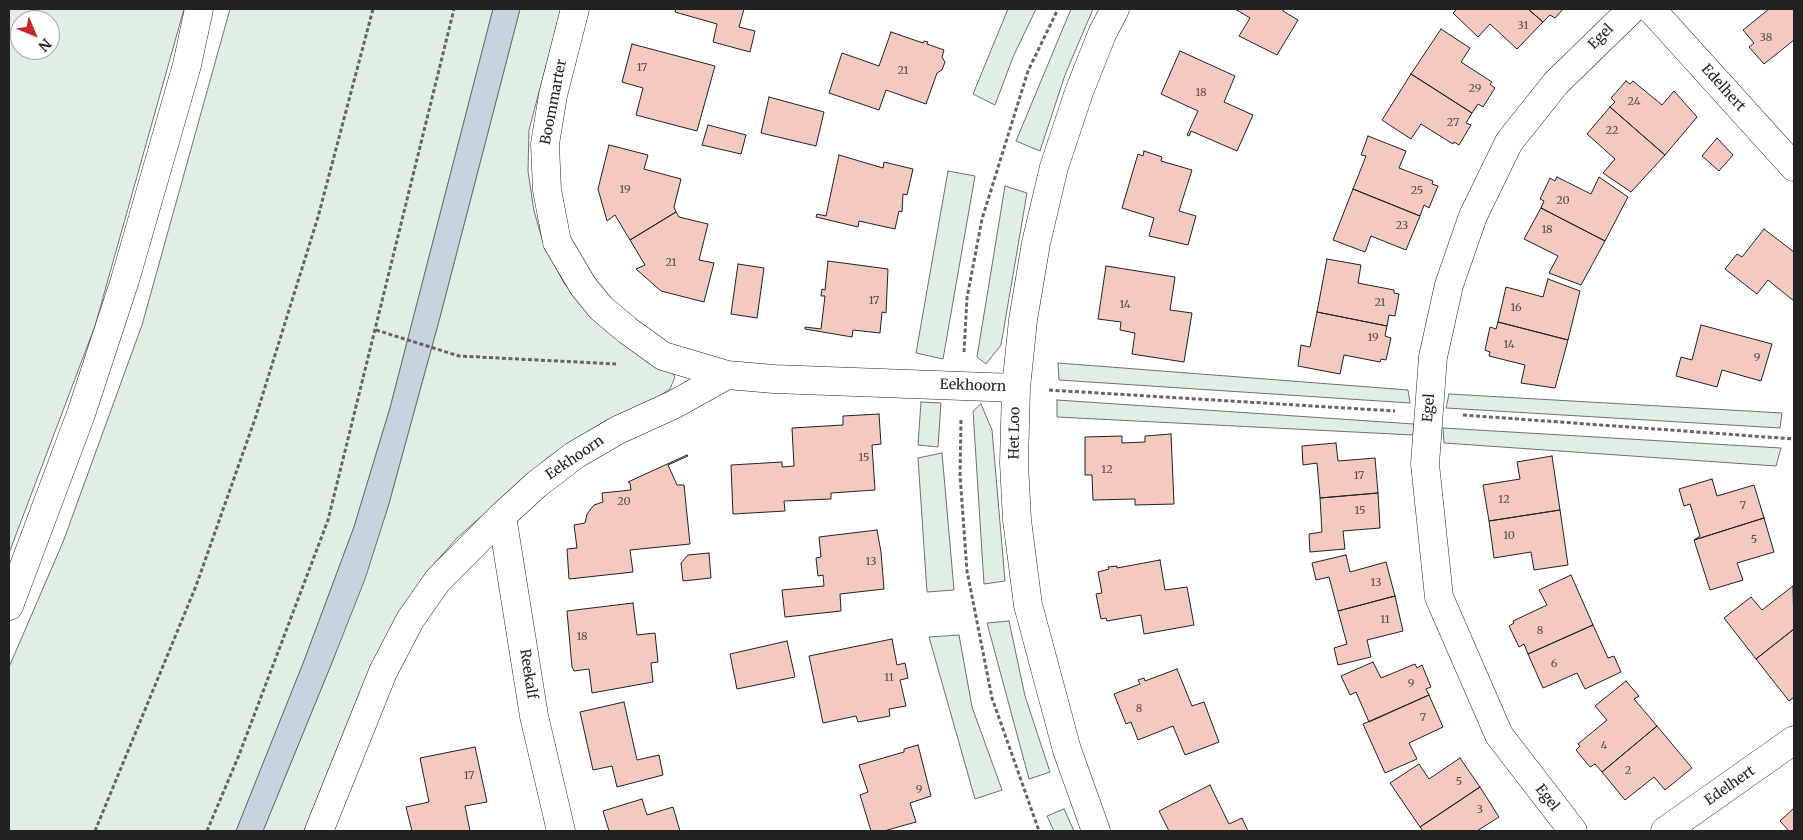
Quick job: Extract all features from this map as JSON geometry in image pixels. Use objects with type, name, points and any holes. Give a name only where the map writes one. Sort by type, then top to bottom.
[{"type":"main road","points":[[9,606],[81,414],[125,280],[187,65],[199,9]]},
{"type":"main road","name":"Boommarter","points":[[575,9],[553,96],[544,144],[547,190],[557,242],[583,286],[601,308],[627,330],[663,356],[727,375]]},
{"type":"main road","name":"Het Loo","points":[[1096,831],[1067,750],[1028,605],[1016,501],[1014,463],[1016,388],[1036,243],[1054,167],[1079,92],[1102,34],[1115,9]]},
{"type":"main road","name":"Egel","points":[[1573,831],[1499,734],[1439,597],[1425,464],[1433,357],[1449,285],[1473,216],[1509,142],[1556,83],[1632,9]]},
{"type":"main road","name":"Edelhert","points":[[1651,9],[1794,167]]},
{"type":"main road","name":"Eekhoorn","points":[[319,831],[383,672],[410,620],[438,580],[502,516],[537,484],[575,455],[618,430],[673,405],[727,375],[774,379],[1016,388]]},
{"type":"main road","name":"Reekalf","points":[[502,516],[534,716],[561,831]]},
{"type":"main road","name":"Edelhert","points":[[1665,831],[1794,740]]},
{"type":"path","points":[[95,831],[196,586],[256,416],[318,217],[373,9]]},
{"type":"path","points":[[207,831],[239,755],[328,520],[454,9]]},
{"type":"path","points":[[376,330],[459,356],[626,365]]},
{"type":"green space","points":[[9,9],[184,9],[95,326],[9,553]]},
{"type":"green space","points":[[230,9],[493,9],[390,408],[354,527],[304,661],[236,831],[9,831],[9,667],[63,542],[142,325]]},
{"type":"green space","points":[[520,9],[561,9],[529,130],[528,171],[534,211],[543,242],[564,283],[593,317],[671,371],[675,377],[670,389],[658,397],[605,421],[547,458],[457,538],[426,573],[398,616],[359,694],[304,831],[263,831],[333,660],[388,507],[440,317]]},
{"type":"green space","points":[[1008,9],[1036,9],[1013,57],[995,105],[973,94]]},
{"type":"green space","points":[[1071,9],[1093,9],[1065,75],[1040,151],[1016,141]]},
{"type":"green space","points":[[948,171],[975,176],[943,359],[916,353]]},
{"type":"green space","points":[[1005,186],[1027,193],[1001,345],[986,364],[977,357]]},
{"type":"green space","points":[[1058,363],[1408,390],[1410,403],[1059,380]]},
{"type":"green space","points":[[1449,394],[1782,413],[1780,428],[1446,408]]},
{"type":"green space","points":[[1057,400],[1414,424],[1413,435],[1057,417]]},
{"type":"green space","points":[[921,402],[941,403],[938,447],[918,445]]},
{"type":"green space","points":[[981,404],[992,430],[1005,581],[984,584],[973,411]]},
{"type":"green space","points":[[1443,428],[1781,448],[1776,466],[1444,443]]},
{"type":"green space","points":[[942,453],[954,590],[927,592],[918,458]]},
{"type":"green space","points":[[1009,621],[1025,696],[1050,772],[1029,779],[987,623]]},
{"type":"green space","points":[[959,635],[972,707],[1002,790],[975,799],[929,637]]},
{"type":"green space","points":[[1064,809],[1074,831],[1054,831],[1047,816]]},
{"type":"shaded area","points":[[493,9],[520,9],[440,317],[388,507],[365,579],[263,831],[236,831],[304,661],[354,527],[390,408]]},
{"type":"building","points":[[676,9],[744,9],[739,27],[755,31],[750,52],[713,42],[717,24],[675,12]]},
{"type":"building","points":[[1235,9],[1284,9],[1283,11],[1298,20],[1277,55],[1239,36],[1250,18]]},
{"type":"building","points":[[1457,9],[1528,9],[1543,22],[1517,49],[1490,24],[1478,37],[1453,13]]},
{"type":"building","points":[[1528,9],[1563,9],[1555,18],[1550,15],[1543,22]]},
{"type":"building","points":[[1769,9],[1794,9],[1794,40],[1764,64],[1749,47],[1754,43],[1743,30]]},
{"type":"building","points":[[1441,29],[1470,48],[1461,62],[1492,82],[1490,84],[1495,88],[1483,107],[1478,104],[1472,113],[1411,74]]},
{"type":"building","points":[[891,32],[923,43],[924,41],[928,42],[927,44],[944,50],[942,57],[945,62],[942,70],[937,73],[926,104],[886,90],[879,110],[829,93],[842,53],[879,66]]},
{"type":"building","points":[[632,44],[715,66],[697,131],[636,115],[643,88],[622,82]]},
{"type":"building","points":[[1180,51],[1235,76],[1224,102],[1253,115],[1237,151],[1191,131],[1189,136],[1187,135],[1198,111],[1161,94]]},
{"type":"building","points":[[1411,74],[1472,113],[1466,123],[1471,125],[1459,145],[1454,142],[1453,144],[1421,124],[1411,139],[1382,120]]},
{"type":"building","points":[[1626,81],[1630,84],[1633,81],[1662,105],[1674,91],[1697,117],[1665,155],[1610,107],[1615,102],[1611,98]]},
{"type":"building","points":[[769,97],[824,112],[816,146],[761,133]]},
{"type":"building","points":[[1610,107],[1665,155],[1631,192],[1603,173],[1615,159],[1587,134]]},
{"type":"building","points":[[708,125],[746,135],[741,154],[702,145]]},
{"type":"building","points":[[1368,136],[1406,151],[1399,168],[1433,181],[1432,184],[1438,186],[1429,208],[1424,205],[1420,216],[1353,189],[1366,156],[1361,155]]},
{"type":"building","points":[[1717,138],[1733,155],[1719,171],[1702,156]]},
{"type":"building","points":[[609,145],[648,155],[644,169],[681,179],[674,207],[676,212],[630,240],[615,215],[607,221],[598,189]]},
{"type":"building","points":[[1144,151],[1162,157],[1161,161],[1192,170],[1179,211],[1196,216],[1188,245],[1149,236],[1154,218],[1122,208],[1138,154],[1143,156]]},
{"type":"building","points":[[839,155],[883,168],[884,162],[913,169],[907,195],[903,194],[902,212],[899,211],[895,229],[859,221],[858,227],[816,217],[817,214],[826,216]]},
{"type":"building","points":[[1557,177],[1591,194],[1599,177],[1628,197],[1605,241],[1541,208],[1544,201],[1540,199],[1550,178],[1555,181]]},
{"type":"building","points":[[1353,189],[1420,216],[1406,250],[1371,236],[1365,252],[1333,240]]},
{"type":"building","points":[[1541,208],[1605,241],[1581,285],[1549,273],[1558,256],[1524,239]]},
{"type":"building","points":[[676,212],[679,217],[708,224],[699,260],[714,263],[704,302],[661,291],[636,269],[645,265],[630,240]]},
{"type":"building","points":[[1764,229],[1794,252],[1794,301],[1768,280],[1757,294],[1725,269],[1737,254],[1742,257]]},
{"type":"building","points":[[1327,259],[1361,265],[1358,283],[1394,290],[1394,293],[1399,294],[1395,316],[1389,315],[1387,326],[1317,312]]},
{"type":"building","points":[[828,261],[888,269],[886,313],[882,312],[880,333],[853,330],[852,337],[805,329],[805,327],[821,329],[825,296],[821,296],[822,289],[825,290]]},
{"type":"building","points":[[738,264],[764,268],[757,318],[731,314]]},
{"type":"building","points":[[1106,266],[1175,277],[1170,310],[1192,313],[1184,362],[1132,354],[1135,333],[1120,330],[1121,322],[1098,319]]},
{"type":"building","points":[[1548,279],[1580,291],[1568,340],[1498,322],[1506,287],[1543,297]]},
{"type":"building","points":[[1317,312],[1387,326],[1385,336],[1391,338],[1386,360],[1381,359],[1380,362],[1344,355],[1340,374],[1298,366],[1301,345],[1310,347]]},
{"type":"building","points":[[1498,322],[1568,340],[1555,388],[1521,383],[1525,365],[1489,356],[1490,352],[1485,350],[1490,327],[1496,329]]},
{"type":"building","points":[[1701,325],[1772,344],[1761,381],[1722,370],[1717,387],[1676,376],[1681,357],[1692,360]]},
{"type":"building","points":[[879,414],[881,444],[872,445],[875,490],[831,493],[831,499],[784,501],[785,511],[733,514],[731,465],[782,462],[782,467],[794,466],[792,428],[843,425],[843,416]]},
{"type":"building","points":[[1171,434],[1174,504],[1135,505],[1135,499],[1093,500],[1092,475],[1085,475],[1085,437],[1122,436],[1122,443],[1145,442],[1145,436]]},
{"type":"building","points":[[1336,443],[1338,461],[1375,458],[1378,493],[1320,498],[1317,463],[1303,465],[1302,446]]},
{"type":"building","points":[[687,455],[668,465],[677,485],[684,485],[690,544],[630,550],[633,572],[569,579],[567,549],[577,548],[574,525],[585,523],[587,514],[594,505],[603,502],[602,493],[631,490],[630,483],[628,482]]},
{"type":"building","points":[[1552,456],[1560,510],[1489,521],[1483,485],[1520,479],[1517,462]]},
{"type":"building","points":[[1712,479],[1717,496],[1754,485],[1764,518],[1694,540],[1700,536],[1690,504],[1684,506],[1679,489]]},
{"type":"building","points":[[1378,493],[1380,528],[1343,531],[1345,549],[1310,552],[1309,534],[1322,532],[1320,498]]},
{"type":"building","points":[[1560,510],[1568,565],[1534,570],[1531,552],[1494,558],[1489,521]]},
{"type":"building","points":[[1764,518],[1774,552],[1737,563],[1743,580],[1710,590],[1694,540]]},
{"type":"building","points":[[877,530],[884,589],[840,594],[841,611],[785,617],[782,590],[824,586],[823,575],[818,576],[816,558],[821,557],[819,537]]},
{"type":"building","points":[[709,553],[711,578],[683,581],[681,563],[688,555]]},
{"type":"building","points":[[1346,555],[1350,572],[1386,562],[1395,596],[1338,611],[1329,577],[1316,580],[1312,563]]},
{"type":"building","points":[[1160,560],[1165,590],[1187,587],[1194,625],[1144,634],[1141,615],[1107,621],[1106,618],[1101,619],[1096,594],[1102,593],[1098,572],[1109,569],[1108,567],[1117,566],[1117,568]]},
{"type":"building","points":[[1571,575],[1593,625],[1528,654],[1524,644],[1519,647],[1509,626],[1514,623],[1513,621],[1547,605],[1539,590]]},
{"type":"building","points":[[1793,586],[1794,629],[1756,659],[1724,618],[1751,597],[1762,610]]},
{"type":"building","points":[[1395,596],[1403,631],[1367,640],[1371,657],[1338,665],[1334,648],[1347,644],[1338,611]]},
{"type":"building","points":[[633,603],[637,635],[655,633],[658,662],[651,663],[653,682],[592,693],[589,669],[574,671],[572,667],[567,611]]},
{"type":"building","points":[[1593,625],[1608,658],[1614,656],[1621,672],[1585,689],[1577,673],[1543,688],[1528,654]]},
{"type":"building","points":[[1794,629],[1794,697],[1789,701],[1756,659]]},
{"type":"building","points":[[892,639],[897,665],[905,663],[908,678],[900,680],[906,706],[889,709],[890,716],[858,722],[856,716],[823,723],[809,656]]},
{"type":"building","points":[[787,641],[795,677],[737,689],[730,654]]},
{"type":"building","points":[[1373,662],[1381,678],[1415,664],[1417,668],[1422,665],[1431,687],[1426,689],[1429,695],[1369,722],[1356,692],[1350,695],[1341,676]]},
{"type":"building","points":[[1177,669],[1192,706],[1204,702],[1219,742],[1185,755],[1173,726],[1138,740],[1131,722],[1126,724],[1114,694],[1140,684],[1138,680],[1144,678],[1145,681]]},
{"type":"building","points":[[1626,681],[1639,696],[1634,699],[1657,726],[1602,772],[1595,764],[1590,767],[1576,750],[1580,746],[1578,744],[1607,720],[1595,706]]},
{"type":"building","points":[[1429,695],[1443,727],[1409,743],[1417,759],[1385,773],[1363,724]]},
{"type":"building","points":[[624,702],[637,760],[659,755],[663,775],[617,787],[612,766],[593,770],[580,712]]},
{"type":"building","points":[[1657,726],[1692,768],[1665,790],[1654,777],[1625,800],[1602,772]]},
{"type":"building","points":[[918,745],[931,796],[910,803],[916,822],[884,831],[871,831],[860,795],[868,792],[859,765],[904,752],[904,749]]},
{"type":"building","points":[[475,747],[487,802],[465,806],[470,831],[412,831],[406,807],[429,802],[420,758]]},
{"type":"building","points":[[1460,758],[1480,787],[1420,827],[1390,783],[1419,764],[1429,779]]},
{"type":"building","points":[[1210,785],[1229,824],[1242,818],[1248,831],[1169,831],[1159,811]]},
{"type":"building","points":[[1480,787],[1499,817],[1477,831],[1423,831],[1420,827]]},
{"type":"building","points":[[642,799],[647,815],[673,807],[680,831],[609,831],[603,811]]},
{"type":"building","points":[[1794,808],[1794,831],[1789,831],[1780,821]]}]
